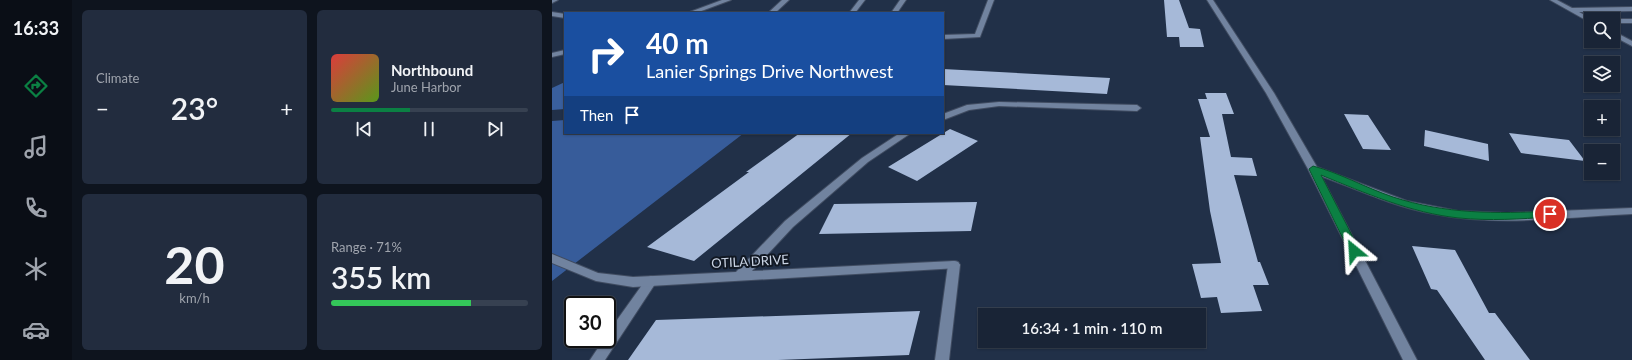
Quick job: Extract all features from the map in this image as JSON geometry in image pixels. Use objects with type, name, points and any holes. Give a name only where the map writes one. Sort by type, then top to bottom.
[{"type":"street","points":[[552,1],[556,0]]},
{"type":"street","points":[[693,12],[728,0]]},
{"type":"street","points":[[772,12],[786,0]]},
{"type":"street","points":[[853,12],[862,0]]},
{"type":"street","points":[[895,12],[903,0]]},
{"type":"street","points":[[944,37],[978,36],[991,0]]},
{"type":"street","points":[[1210,0],[1270,93],[1313,169],[1410,360]]},
{"type":"street","points":[[1553,0],[1584,17]]},
{"type":"street","points":[[1571,10],[1632,9]]},
{"type":"street","points":[[552,14],[564,16]]},
{"type":"street","points":[[1620,21],[1632,21]]},
{"type":"street","points":[[1620,34],[1632,34]]},
{"type":"street","points":[[1620,37],[1632,44]]},
{"type":"street","points":[[552,55],[564,52]]},
{"type":"street","points":[[944,117],[967,108],[999,104],[1137,108]]},
{"type":"street","points":[[739,277],[789,224],[865,160],[896,138],[905,134]]},
{"type":"street","points":[[1313,169],[1390,199],[1433,211],[1460,215],[1503,216],[1632,210]]},
{"type":"street","name":"OTILA DRIVE","points":[[552,258],[596,277],[633,282],[954,265],[942,360]]},
{"type":"street","points":[[597,360],[651,281]]},
{"type":"shaded area","points":[[564,82],[564,109],[552,110],[552,88]]},
{"type":"shaded area","points":[[564,120],[564,134],[743,134],[552,281],[552,121]]},
{"type":"building","points":[[1164,0],[1179,0],[1189,28],[1200,29],[1204,47],[1180,47],[1179,37],[1167,37]]},
{"type":"building","points":[[944,69],[1110,78],[1107,94],[944,85]]},
{"type":"building","points":[[1205,93],[1226,93],[1234,114],[1222,114],[1231,157],[1252,158],[1257,176],[1234,175],[1258,262],[1260,262],[1269,285],[1253,285],[1262,311],[1221,313],[1217,297],[1201,298],[1192,264],[1221,263],[1210,211],[1200,137],[1210,137],[1198,99],[1207,99]]},
{"type":"building","points":[[1344,114],[1368,115],[1391,150],[1363,149]]},
{"type":"building","points":[[950,129],[978,141],[917,181],[888,167],[944,134]]},
{"type":"building","points":[[1425,130],[1488,144],[1489,161],[1424,146]]},
{"type":"building","points":[[1509,133],[1569,140],[1584,161],[1521,153]]},
{"type":"building","points":[[799,134],[851,134],[694,261],[647,247],[749,172],[746,172]]},
{"type":"building","points":[[977,202],[971,231],[819,234],[834,204]]},
{"type":"building","points":[[1412,246],[1455,250],[1489,313],[1495,313],[1530,360],[1485,360],[1437,290],[1431,289]]},
{"type":"building","points":[[920,311],[909,355],[778,360],[628,360],[656,320]]},
{"type":"route","points":[[1354,251],[1313,169],[1390,199],[1433,211],[1460,215],[1503,216],[1550,214]]}]
